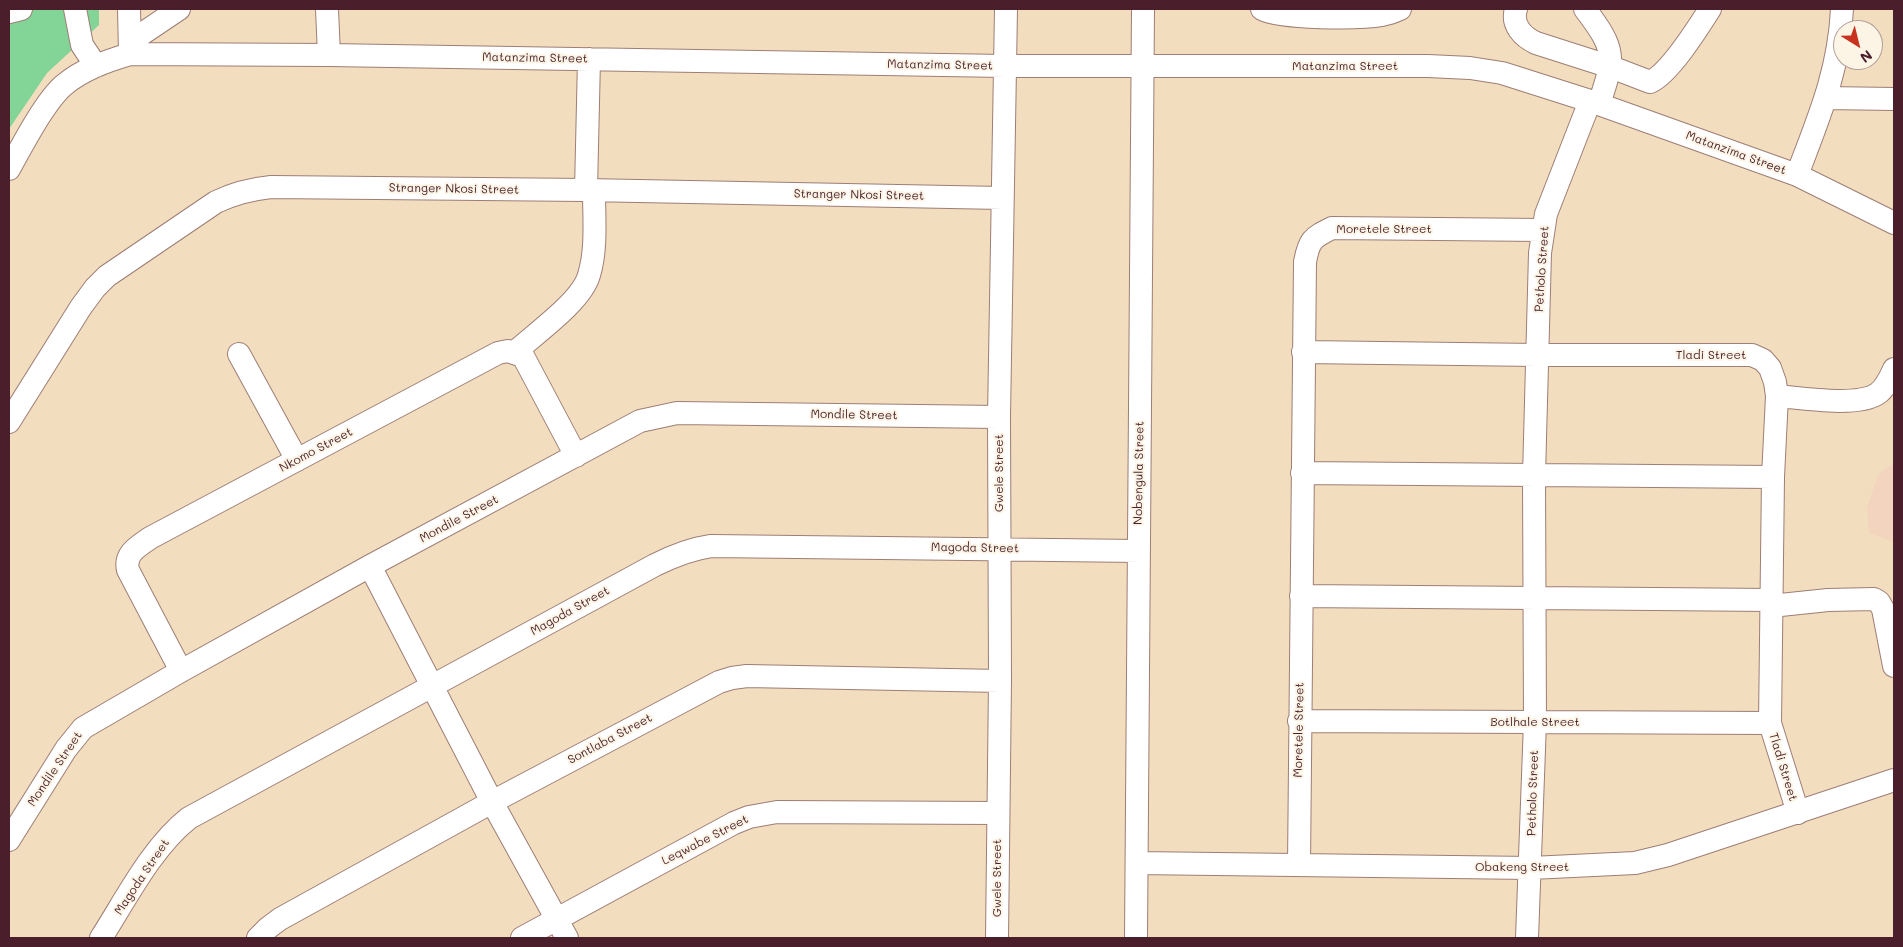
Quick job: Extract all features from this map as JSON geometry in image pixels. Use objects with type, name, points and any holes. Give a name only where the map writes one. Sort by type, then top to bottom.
[{"type":"street","points":[[9,12],[21,9]]},
{"type":"street","points":[[76,9],[82,45],[96,66]]},
{"type":"street","points":[[129,9],[130,48]]},
{"type":"street","points":[[130,48],[179,9]]},
{"type":"street","points":[[327,9],[329,55]]},
{"type":"street","name":"Gwele Street","points":[[997,938],[1000,681],[999,417],[1006,9]]},
{"type":"street","name":"Nobengula Street","points":[[1136,938],[1143,9]]},
{"type":"street","points":[[1262,9],[1269,13],[1293,16],[1370,16],[1384,15],[1400,9]]},
{"type":"street","points":[[1516,9],[1515,18],[1519,30],[1525,38],[1650,82],[1658,79],[1672,62],[1710,9]]},
{"type":"street","points":[[1585,9],[1607,42],[1610,67]]},
{"type":"street","points":[[1797,175],[1826,98],[1837,56],[1842,9]]},
{"type":"street","name":"Matanzima Street","points":[[9,169],[52,99],[64,85],[130,48],[329,55],[1005,66],[1428,66],[1470,68],[1502,73],[1594,102],[1797,175],[1894,223]]},
{"type":"street","points":[[576,456],[530,366],[523,356],[515,352],[568,307],[583,288],[589,276],[593,257],[590,190],[589,58]]},
{"type":"street","name":"Petholo Street","points":[[1527,938],[1535,722],[1534,476],[1540,253],[1546,214],[1610,67]]},
{"type":"street","points":[[1826,98],[1894,99]]},
{"type":"street","name":"Stranger Nkosi Street","points":[[9,422],[81,307],[101,282],[122,265],[216,202],[250,189],[590,190],[1002,198]]},
{"type":"street","name":"Moretele Street","points":[[1298,865],[1303,352],[1305,262],[1308,245],[1318,235],[1332,228],[1543,230]]},
{"type":"street","name":"Nkomo Street","points":[[181,671],[132,580],[126,564],[129,554],[150,538],[498,353],[515,352]]},
{"type":"street","points":[[1303,352],[1538,355]]},
{"type":"street","points":[[239,354],[297,460]]},
{"type":"street","name":"Tladi Street","points":[[1538,355],[1752,355],[1763,360],[1770,368],[1777,396],[1773,477],[1770,724],[1798,813]]},
{"type":"street","points":[[1777,396],[1855,401],[1868,399],[1879,393],[1894,369]]},
{"type":"street","name":"Mondile Street","points":[[9,840],[66,749],[83,728],[370,566],[640,422],[677,414],[999,417]]},
{"type":"street","points":[[1302,473],[1773,477]]},
{"type":"street","name":"Magoda Street","points":[[101,938],[156,852],[189,818],[655,565],[695,548],[711,546],[1139,551]]},
{"type":"street","points":[[370,566],[492,802],[562,929]]},
{"type":"street","points":[[1301,596],[1652,599],[1771,603],[1874,599],[1879,602],[1883,609],[1894,666]]},
{"type":"street","name":"Sontlaba Street","points":[[258,938],[280,919],[708,686],[732,678],[766,676],[1000,681]]},
{"type":"street","name":"Botlhale Street","points":[[1299,721],[1770,724]]},
{"type":"street","name":"Obakeng Street","points":[[1137,863],[1531,868],[1635,863],[1668,855],[1894,780]]},
{"type":"street","name":"Leqwabe Street","points":[[522,938],[562,929],[734,823],[763,813],[997,813]]},
{"type":"shaded area","points":[[1894,463],[1894,542],[1869,533],[1867,507],[1878,475]]},
{"type":"green space","points":[[9,9],[99,9],[99,25],[47,73],[9,129]]}]
